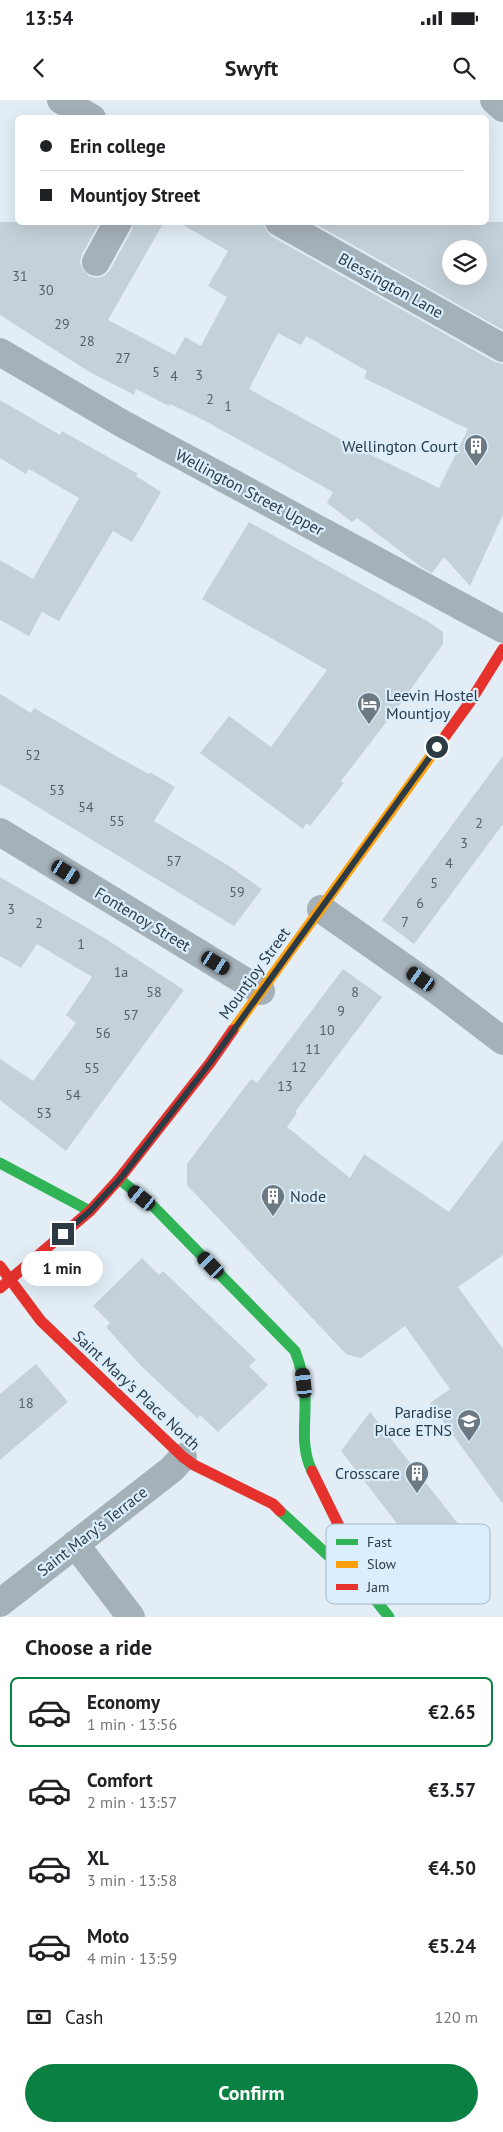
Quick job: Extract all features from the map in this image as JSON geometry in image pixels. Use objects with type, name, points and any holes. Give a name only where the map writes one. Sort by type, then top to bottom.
[{"type":"street","points":[[61,100],[87,115]]},
{"type":"street","points":[[494,100],[503,108]]},
{"type":"street","points":[[96,262],[116,225]]},
{"type":"street","name":"Blessington Lane","points":[[284,225],[503,348]]},
{"type":"street","name":"Wellington Street Upper","points":[[0,352],[124,424],[503,629]]},
{"type":"street","name":"Mountjoy Street","points":[[0,1288],[90,1211],[120,1179],[210,1063],[470,702],[503,649]]},
{"type":"street","name":"Fontenoy Street","points":[[0,832],[261,990]]},
{"type":"street","points":[[321,909],[435,989],[503,1041]]},
{"type":"street","points":[[0,1163],[90,1211]]},
{"type":"street","points":[[120,1179],[154,1207],[295,1351],[302,1368],[305,1398],[304,1434],[308,1466],[337,1524]]},
{"type":"street","name":"Saint Mary's Place North","points":[[0,1266],[41,1321],[183,1457],[194,1465],[273,1504],[326,1553]]},
{"type":"street","name":"Saint Mary's Terrace","points":[[0,1603],[172,1469],[183,1457]]},
{"type":"street","points":[[74,1544],[131,1617]]},
{"type":"street","points":[[379,1604],[389,1617]]},
{"type":"building","points":[[0,222],[15,222],[15,225],[98,225],[82,254],[80,262],[83,270],[89,276],[96,278],[104,276],[110,270],[132,230],[133,225],[162,225],[108,320],[175,355],[185,337],[201,346],[227,297],[208,286],[228,251],[183,225],[264,225],[271,236],[495,362],[503,364],[503,515],[470,586],[444,557],[432,573],[421,567],[357,518],[352,522],[327,503],[333,492],[207,422],[170,404],[169,406],[136,389],[134,395],[88,371],[0,315]],"holes":[[[278,333],[301,345],[306,336],[367,371],[364,378],[468,429],[439,488],[355,447],[249,389]]]},
{"type":"building","points":[[489,222],[503,222],[503,330],[317,225],[489,225]]},
{"type":"building","points":[[0,400],[60,435],[62,431],[138,474],[136,476],[161,492],[132,542],[113,531],[59,621],[42,612],[29,636],[0,620],[0,560],[33,579],[79,498],[29,469],[26,474],[0,458]]},
{"type":"building","points":[[249,522],[427,621],[443,632],[443,644],[398,707],[341,781],[344,783],[310,826],[306,823],[303,829],[200,753],[229,716],[271,747],[327,670],[202,599]]},
{"type":"building","points":[[0,694],[31,713],[34,708],[116,756],[149,774],[150,772],[175,787],[154,821],[229,866],[262,889],[234,926],[0,784]]},
{"type":"building","points":[[503,756],[503,824],[414,944],[382,920]]},
{"type":"building","points":[[0,877],[106,939],[184,990],[66,1151],[0,1100],[0,1059],[33,1081],[76,1023],[66,1015],[92,977],[37,944],[21,968],[0,956]]},
{"type":"building","points":[[343,969],[382,997],[295,1112],[297,1113],[287,1127],[350,1178],[364,1154],[449,1212],[503,1140],[503,1255],[458,1287],[503,1349],[503,1504],[430,1403],[450,1389],[405,1326],[361,1358],[346,1354],[187,1185],[187,1164],[251,1079],[257,1083]]},
{"type":"building","points":[[142,1258],[159,1275],[163,1271],[256,1360],[249,1366],[268,1385],[218,1432],[200,1415],[197,1418],[142,1367],[106,1327],[110,1323],[93,1306]]},
{"type":"building","points":[[36,1364],[68,1402],[0,1460],[0,1394]]},
{"type":"building","name":"Crosscare","points":[[370,1412],[458,1524],[397,1524],[341,1451]]},
{"type":"traffic: fast","points":[[0,1163],[90,1211]]},
{"type":"traffic: fast","points":[[119,1179],[154,1207],[295,1351],[304,1385],[304,1435],[306,1453],[312,1471]]},
{"type":"traffic: fast","points":[[280,1511],[326,1554]]},
{"type":"traffic: fast","points":[[379,1604],[389,1617]]},
{"type":"traffic: slow","points":[[233,1030],[446,735]]},
{"type":"traffic: jam","points":[[446,735],[470,702],[503,649]]},
{"type":"traffic: jam","points":[[0,1288],[90,1211],[119,1179],[210,1063],[233,1030]]},
{"type":"traffic: jam","points":[[0,1266],[41,1321],[183,1457],[194,1465],[273,1504],[280,1511]]},
{"type":"traffic: jam","points":[[312,1471],[338,1524]]},
{"type":"place","name":"Wellington Court","points":[[476,467]]},
{"type":"place","name":"Leevin Hostel Mountjoy","points":[[369,725]]},
{"type":"place","name":"Node","points":[[273,1217]]},
{"type":"place","name":"Paradise Place ETNS","points":[[469,1442]]},
{"type":"place","name":"Crosscare","points":[[417,1494]]},
{"type":"route","points":[[63,1234],[90,1211],[120,1179],[210,1063],[437,747]]}]
